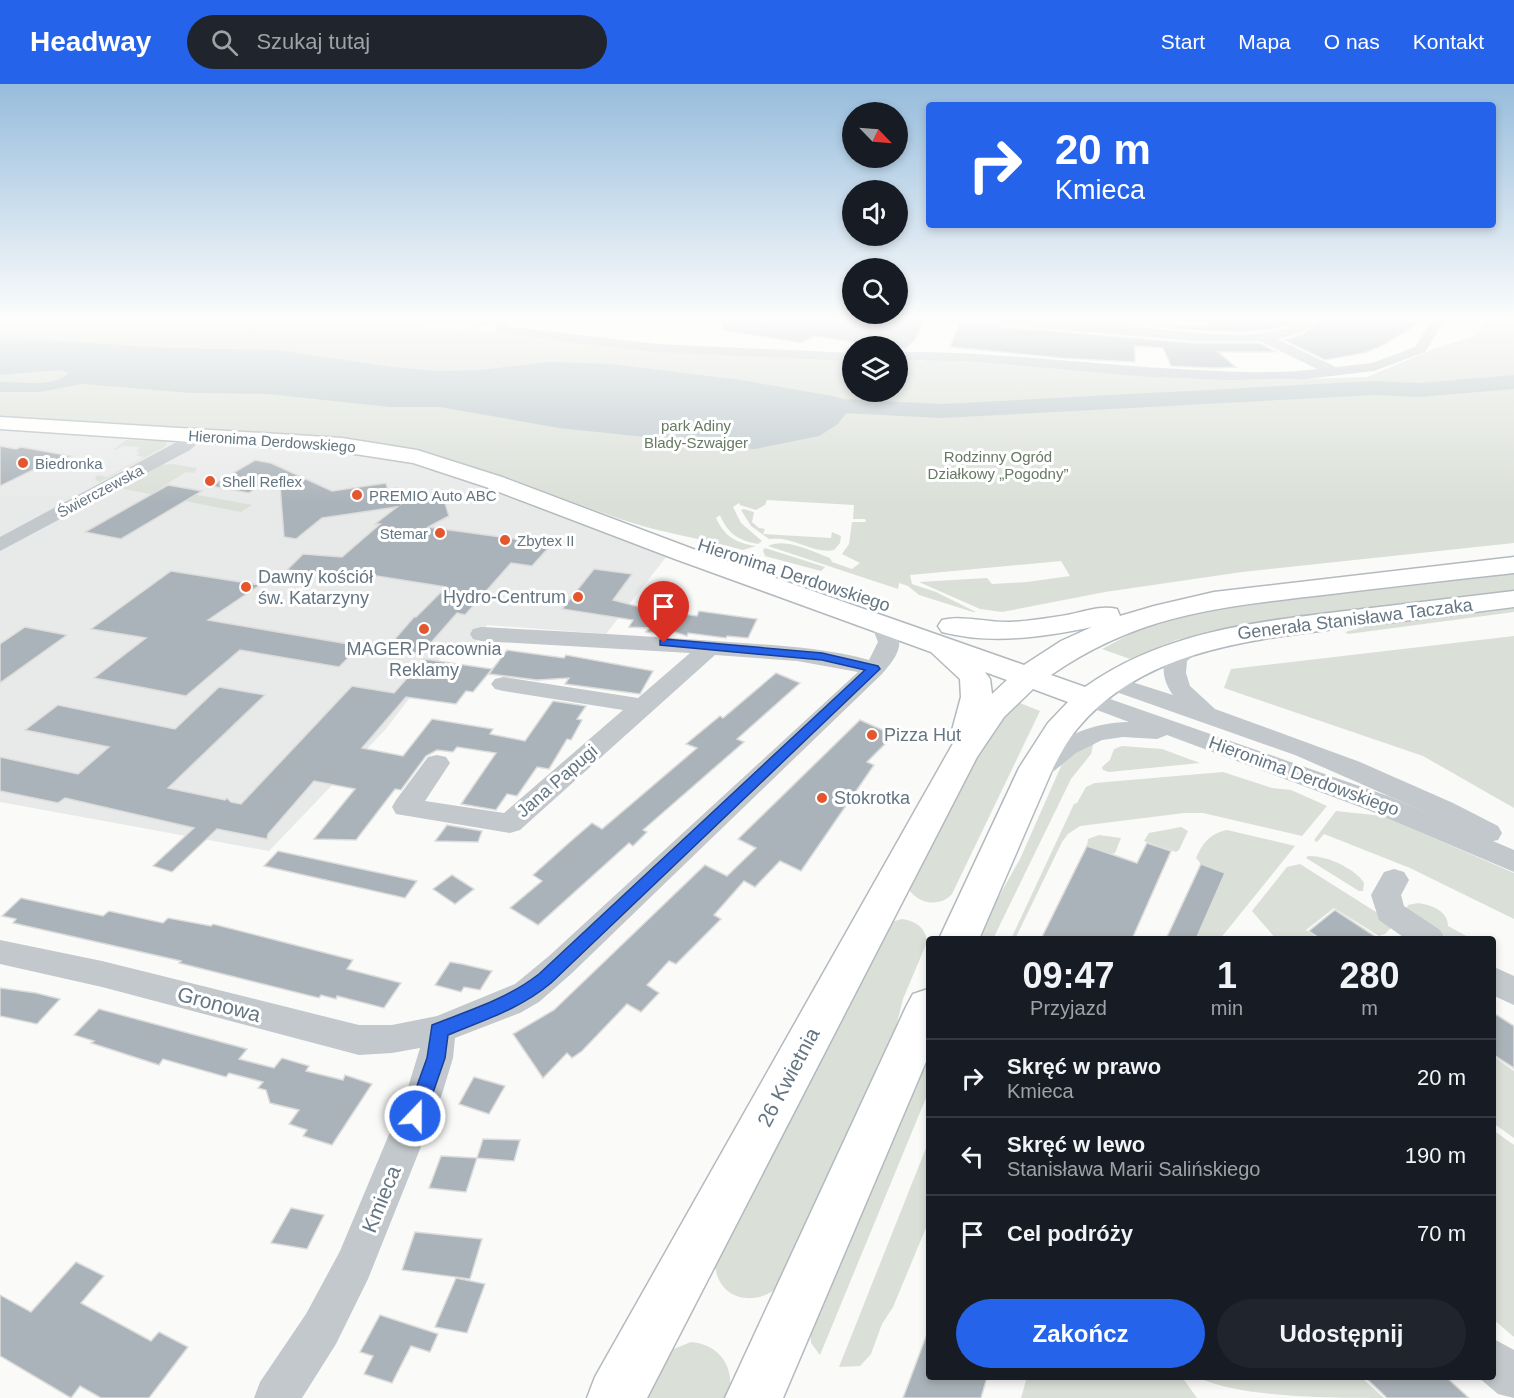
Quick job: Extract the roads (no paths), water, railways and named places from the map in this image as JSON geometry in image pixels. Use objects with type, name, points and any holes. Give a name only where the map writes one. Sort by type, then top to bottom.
[{"type":"main road","name":"Hieronima Derdowskiego","points":[[0,423],[342,445],[392,452],[446,466],[921,639],[1038,669],[1102,691]]},
{"type":"main road","name":"Hieronima Derdowskiego","points":[[536,498],[635,528],[744,555],[952,626],[1038,669]]},
{"type":"main road","name":"Generała Stanisława Taczaka","points":[[952,626],[989,632],[1022,631],[1138,609],[1514,565]]},
{"type":"main road","name":"Generała Stanisława Taczaka","points":[[1102,691],[1143,665],[1198,644],[1260,629],[1514,599]]},
{"type":"main road","name":"Generała Stanisława Taczaka","points":[[1038,669],[1082,640],[1120,624],[1154,613],[1213,601]]},
{"type":"main road","name":"26 Kwietnia","points":[[921,639],[957,659],[975,678],[978,691],[977,700],[961,756]]},
{"type":"main road","name":"26 Kwietnia","points":[[616,1398],[961,756],[989,714],[1038,669]]},
{"type":"main road","points":[[960,936],[1033,777],[1054,737],[1070,718],[1102,691]]},
{"type":"main road","points":[[754,1398],[926,1011]]},
{"type":"street","name":"Świerczewska","points":[[0,544],[184,446],[199,435]]},
{"type":"street","points":[[439,1030],[508,1003],[527,993],[545,978],[874,669],[886,655],[890,644],[887,631],[882,624]]},
{"type":"street","points":[[481,634],[664,643],[822,657],[874,669]]},
{"type":"street","name":"Generała Stanisława Taczaka","points":[[1198,644],[1177,658],[1173,665],[1176,680],[1194,704],[1224,721]]},
{"type":"street","name":"Jana Papugi","points":[[437,763],[406,807],[510,823],[709,648]]},
{"type":"street","points":[[503,684],[643,706]]},
{"type":"street","name":"Hieronima Derdowskiego","points":[[1102,691],[1224,721],[1366,772],[1428,801],[1514,847]]},
{"type":"street","name":"Hieronima Derdowskiego","points":[[1102,691],[1208,741],[1378,803],[1514,862]]},
{"type":"street","points":[[1033,777],[1064,747],[1092,734],[1154,730],[1208,741]]},
{"type":"street","points":[[1394,880],[1386,895],[1390,912],[1425,936]]},
{"type":"street","name":"Gronowa","points":[[0,952],[113,976],[359,1040],[392,1039],[439,1030]]},
{"type":"street","points":[[1496,981],[1514,992]]},
{"type":"street","name":"Kmieca","points":[[276,1398],[321,1329],[354,1265],[424,1094],[436,1058],[439,1030]]},
{"type":"street","points":[[1496,1363],[1514,1378]]},
{"type":"waterway","points":[[822,405],[942,411],[1375,388],[1419,390],[1510,382]]},
{"type":"place","name":"Biedronka","points":[[23,463]]},
{"type":"place","name":"Shell Reflex","points":[[210,481]]},
{"type":"place","name":"PREMIO Auto ABC","points":[[357,495]]},
{"type":"place","name":"Stemar","points":[[440,533]]},
{"type":"place","name":"Zbytex II","points":[[505,540]]},
{"type":"place","name":"Dawny kościół św. Katarzyny","points":[[246,587]]},
{"type":"place","name":"Hydro-Centrum","points":[[578,597]]},
{"type":"place","name":"MAGER Pracownia Reklamy","points":[[424,629]]},
{"type":"place","name":"Pizza Hut","points":[[872,735]]},
{"type":"place","name":"Stokrotka","points":[[822,798]]},
{"type":"park label","name":"park Adiny Blady-Szwajger","points":[[696,434]]},
{"type":"park label","name":"Rodzinny Ogród Działkowy „Pogodny”","points":[[998,464]]}]
